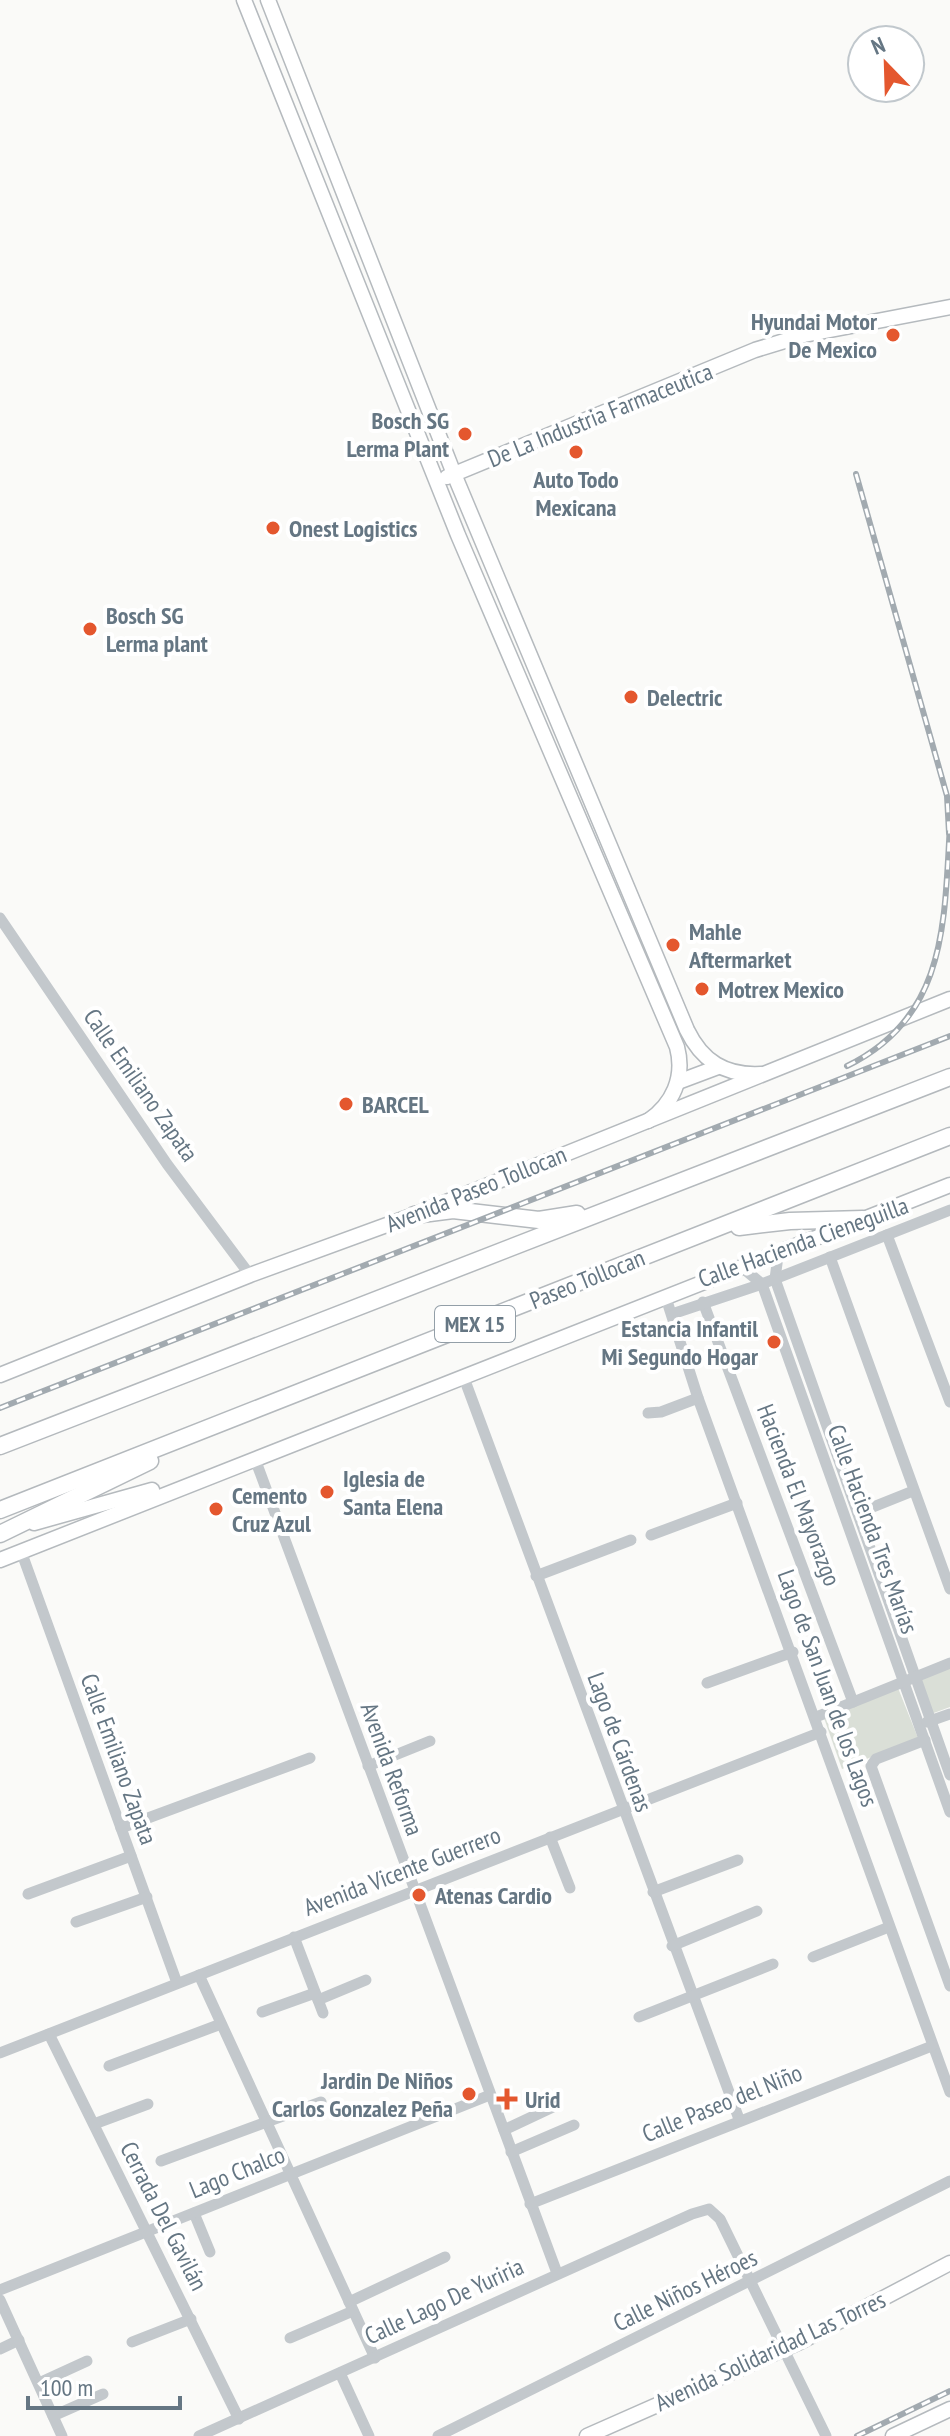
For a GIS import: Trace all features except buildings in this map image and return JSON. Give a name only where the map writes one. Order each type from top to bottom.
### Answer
[{"type":"highway","points":[[922,1088],[950,1067]]},
{"type":"highway","name":"MEX 15","points":[[0,1446],[950,1077]]},
{"type":"highway","name":"Paseo Tollocan","points":[[0,1510],[950,1136]]},
{"type":"highway","points":[[414,1215],[453,1210],[539,1220],[588,1211],[602,1213]]},
{"type":"highway","points":[[706,1232],[790,1221],[863,1219]]},
{"type":"highway","points":[[3,1533],[125,1475],[155,1457],[165,1446]]},
{"type":"main road","points":[[244,0],[436,481],[547,739],[618,888],[649,962],[677,1047],[680,1068],[678,1082],[668,1104],[648,1121]]},
{"type":"main road","points":[[268,0],[454,474],[564,734],[618,888]]},
{"type":"main road","name":"De La Industria Farmaceutica","points":[[436,481],[755,350],[804,335],[950,307]]},
{"type":"main road","points":[[649,962],[693,1043],[718,1067]]},
{"type":"main road","name":"Avenida Paseo Tollocan","points":[[0,1375],[250,1275],[414,1215],[950,999]]},
{"type":"main road","points":[[678,1082],[718,1067],[761,1074]]},
{"type":"main road","points":[[0,1560],[190,1483],[778,1256],[950,1185]]},
{"type":"main road","points":[[3,1533],[149,1491],[190,1483]]},
{"type":"main road","name":"Avenida Solidaridad Las Torres","points":[[587,2436],[782,2350],[950,2263]]},
{"type":"main road","points":[[893,2436],[950,2409]]},
{"type":"street","points":[[547,739],[564,734]]},
{"type":"street","name":"Calle Emiliano Zapata","points":[[0,918],[167,1164],[250,1275]]},
{"type":"street","name":"Calle Hacienda Cieneguilla","points":[[672,1314],[762,1284],[950,1210]]},
{"type":"street","points":[[887,1235],[950,1402]]},
{"type":"street","name":"Calle Hacienda Tres Marías","points":[[778,1256],[775,1279],[879,1574],[925,1723],[950,1775]]},
{"type":"street","points":[[830,1257],[950,1589]]},
{"type":"street","points":[[744,1269],[762,1284]]},
{"type":"street","name":"Calle Hacienda Tres Marías","points":[[762,1284],[867,1578],[910,1679]]},
{"type":"street","name":"Lago de San Juan de los Lagos","points":[[666,1298],[698,1398],[793,1652],[950,2092]]},
{"type":"street","name":"Hacienda El Mayorazgo","points":[[703,1302],[853,1702]]},
{"type":"street","name":"Lago de Cárdenas","points":[[464,1378],[672,1946],[739,2119]]},
{"type":"street","points":[[648,1413],[661,1412],[698,1398]]},
{"type":"street","points":[[814,1430],[827,1426]]},
{"type":"street","name":"Avenida Reforma","points":[[255,1459],[557,2273]]},
{"type":"street","points":[[858,1513],[913,1491]]},
{"type":"street","points":[[651,1535],[737,1503]]},
{"type":"street","points":[[536,1576],[631,1540]]},
{"type":"street","name":"Calle Emiliano Zapata","points":[[21,1551],[177,1983]]},
{"type":"street","points":[[867,1578],[879,1574]]},
{"type":"street","points":[[707,1683],[793,1652]]},
{"type":"street","points":[[816,1717],[950,1663]]},
{"type":"street","points":[[925,1723],[950,1714]]},
{"type":"street","name":"Calle Hacienda Tres Marías","points":[[925,1723],[925,1740],[950,1812]]},
{"type":"street","name":"Avenida Vicente Guerrero","points":[[0,2053],[821,1732]]},
{"type":"street","points":[[925,1740],[876,1759],[872,1769],[950,1986]]},
{"type":"street","points":[[368,1766],[430,1741]]},
{"type":"street","points":[[121,1828],[310,1758]]},
{"type":"street","points":[[550,1837],[570,1888]]},
{"type":"street","points":[[28,1894],[131,1856]]},
{"type":"street","points":[[653,1892],[738,1860]]},
{"type":"street","points":[[76,1922],[147,1897]]},
{"type":"street","points":[[672,1946],[757,1911]]},
{"type":"street","points":[[813,1957],[889,1927]]},
{"type":"street","points":[[294,1937],[323,2013]]},
{"type":"street","points":[[639,2017],[773,1964]]},
{"type":"street","points":[[199,1975],[375,2358]]},
{"type":"street","points":[[262,2012],[366,1980]]},
{"type":"street","points":[[109,2066],[221,2024]]},
{"type":"street","name":"Cerrada Del Gavilán","points":[[49,2034],[239,2419]]},
{"type":"street","name":"Calle Paseo del Niño","points":[[530,2204],[739,2119],[932,2046]]},
{"type":"street","name":"Lago Chalco","points":[[0,2290],[490,2095]]},
{"type":"street","points":[[161,2161],[321,2102]]},
{"type":"street","points":[[94,2124],[148,2104]]},
{"type":"street","points":[[504,2130],[555,2106]]},
{"type":"street","points":[[511,2152],[574,2125]]},
{"type":"street","name":"Calle Niños Héroes","points":[[438,2436],[950,2181]]},
{"type":"street","name":"Calle Lago De Yuriria","points":[[199,2436],[557,2273],[709,2209],[720,2219],[751,2282]]},
{"type":"street","points":[[194,2213],[210,2252]]},
{"type":"street","points":[[290,2338],[445,2257]]},
{"type":"street","points":[[751,2282],[826,2436]]},
{"type":"street","points":[[0,2300],[62,2436]]},
{"type":"street","points":[[132,2342],[191,2319]]},
{"type":"street","points":[[0,2349],[19,2340]]},
{"type":"street","points":[[39,2383],[87,2361]]},
{"type":"street","points":[[340,2373],[369,2436]]},
{"type":"street","points":[[53,2416],[103,2394]]},
{"type":"shaded area","points":[[950,1666],[950,1707],[931,1714],[918,1678]]},
{"type":"shaded area","points":[[898,1688],[918,1738],[842,1769],[824,1718]]},
{"type":"railway","points":[[856,474],[947,796],[949,833]]},
{"type":"railway","points":[[847,1066],[880,1046],[905,1021],[922,994],[934,963],[941,931],[950,825]]},
{"type":"railway","points":[[0,1408],[950,1036]]},
{"type":"railway","points":[[857,2436],[950,2391]]},
{"type":"place","name":"Hyundai Motor De Mexico","points":[[893,335]]},
{"type":"place","name":"Bosch SG Lerma Plant","points":[[465,434]]},
{"type":"place","name":"Auto Todo Mexicana","points":[[576,452]]},
{"type":"place","name":"Onest Logistics","points":[[273,528]]},
{"type":"place","name":"Bosch SG Lerma plant","points":[[90,629]]},
{"type":"place","name":"Delectric","points":[[631,697]]},
{"type":"place","name":"Mahle Aftermarket","points":[[673,945]]},
{"type":"place","name":"Motrex Mexico","points":[[702,989]]},
{"type":"place","name":"BARCEL","points":[[346,1104]]},
{"type":"place","name":"Estancia Infantil Mi Segundo Hogar","points":[[774,1342]]},
{"type":"place","name":"Iglesia de Santa Elena","points":[[327,1492]]},
{"type":"place","name":"Cemento Cruz Azul","points":[[216,1509]]},
{"type":"place","name":"Atenas Cardio","points":[[419,1895]]},
{"type":"place","name":"Jardin De Niños Carlos Gonzalez Peña","points":[[469,2094]]},
{"type":"place","name":"Urid","points":[[507,2099]]}]
